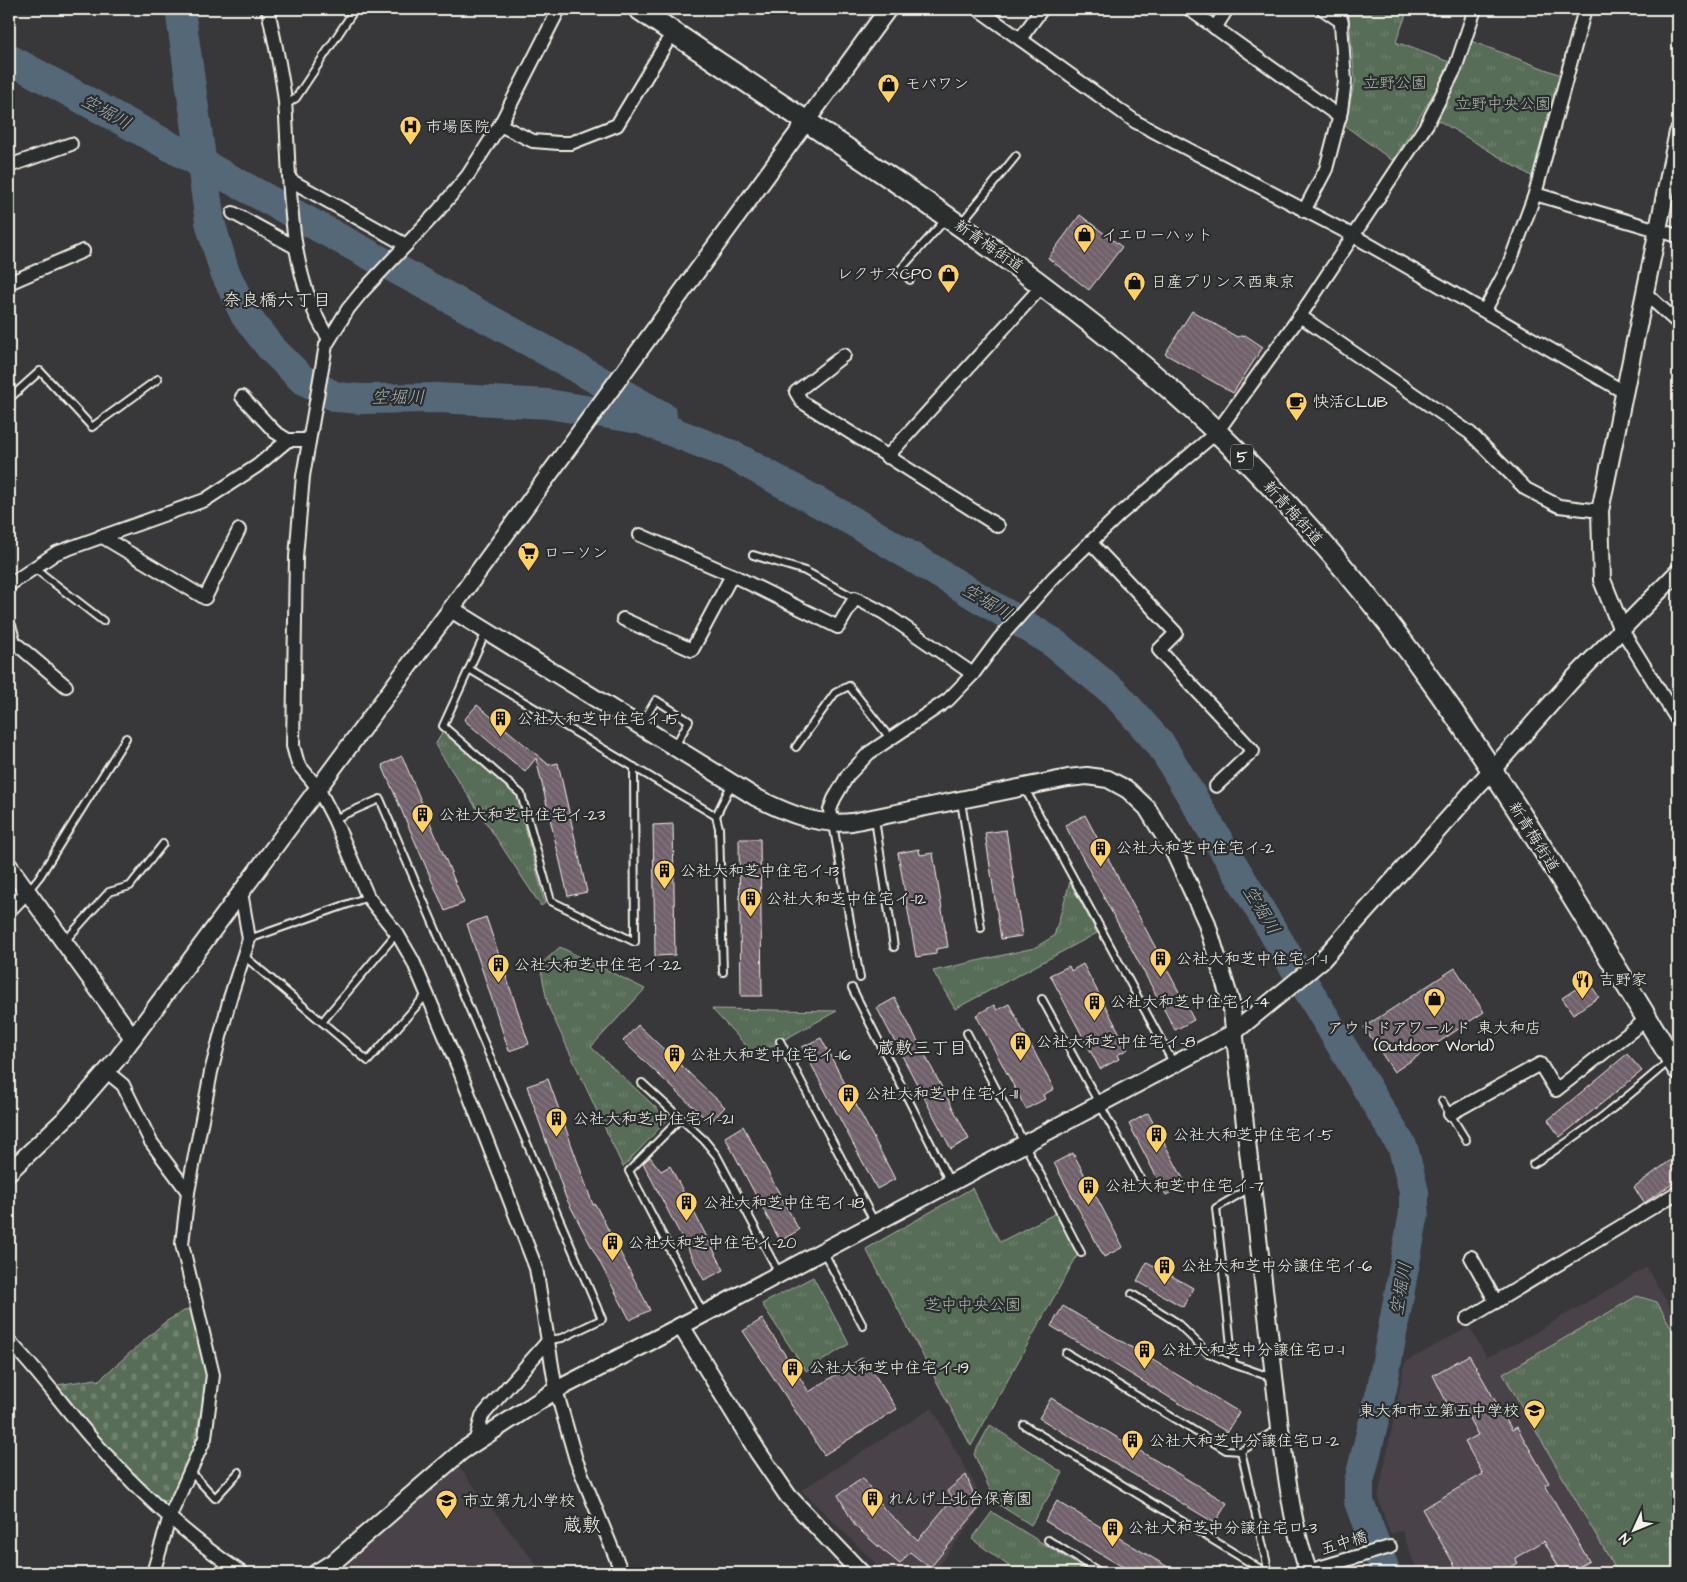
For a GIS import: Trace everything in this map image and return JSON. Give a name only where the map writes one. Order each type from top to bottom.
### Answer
[{"type":"main road","name":"新青梅街道","points":[[639,9],[1016,264],[1112,338],[1217,432],[1281,500],[1369,599],[1438,689],[1492,771],[1675,1064]]},
{"type":"street","points":[[268,9],[285,106],[294,242],[316,318],[329,339]]},
{"type":"street","points":[[559,9],[500,126],[468,175],[348,309],[329,339],[324,352],[303,476],[296,557],[293,746],[298,764],[318,788],[368,896],[396,934],[413,962],[459,1069],[536,1268],[556,1390],[576,1460],[622,1573]]},
{"type":"street","points":[[9,1172],[69,1115],[133,1038],[451,609],[805,120],[888,9]]},
{"type":"street","points":[[978,9],[1136,122],[1354,236],[1624,392]]},
{"type":"street","points":[[1020,39],[1042,9]]},
{"type":"street","points":[[1189,9],[1340,117]]},
{"type":"street","points":[[1214,28],[1227,9]]},
{"type":"street","points":[[1323,9],[1342,22]]},
{"type":"street","points":[[1304,210],[1326,169],[1340,117],[1346,81],[1340,9]]},
{"type":"street","points":[[833,824],[830,810],[848,776],[869,753],[889,737],[948,700],[974,674],[999,639],[1032,601],[1090,542],[1217,432],[1300,316],[1427,124],[1455,69],[1475,9]]},
{"type":"street","points":[[1484,310],[1508,267],[1535,194],[1585,9]]},
{"type":"street","points":[[500,126],[533,141],[553,143],[571,143],[616,126],[673,32]]},
{"type":"street","points":[[1678,132],[1600,511],[1602,580],[1622,630],[1678,722]]},
{"type":"street","points":[[9,166],[71,144]]},
{"type":"street","points":[[290,184],[406,246]]},
{"type":"street","points":[[1535,194],[1678,236]]},
{"type":"street","points":[[233,213],[294,242]]},
{"type":"street","points":[[9,283],[83,251]]},
{"type":"street","points":[[887,457],[1043,285]]},
{"type":"street","points":[[1645,294],[1678,323]]},
{"type":"street","points":[[1300,316],[1470,432],[1526,489],[1559,506],[1600,511]]},
{"type":"street","points":[[844,355],[796,392],[802,402],[998,526]]},
{"type":"street","points":[[242,397],[285,443]]},
{"type":"street","points":[[9,585],[56,553],[205,500],[256,466],[285,443],[309,440]]},
{"type":"street","points":[[101,536],[205,598],[239,530]]},
{"type":"street","points":[[640,535],[732,575],[838,627],[855,598],[884,612],[974,674]]},
{"type":"street","points":[[1090,542],[1176,633],[1159,650],[1253,751],[1216,786]]},
{"type":"street","points":[[316,1573],[335,1561],[462,1451],[556,1390],[876,1224],[1233,1033],[1322,960],[1573,679],[1678,572]]},
{"type":"street","points":[[623,618],[692,650],[732,575]]},
{"type":"street","points":[[451,609],[674,747],[788,814],[833,824],[874,818],[1078,777],[1108,779],[1128,790],[1147,808],[1174,852],[1206,921],[1231,1003],[1280,1428],[1289,1493],[1301,1550],[1308,1572]]},
{"type":"street","points":[[9,626],[14,642],[66,686]]},
{"type":"street","points":[[9,866],[133,1038]]},
{"type":"street","points":[[9,911],[27,892]]},
{"type":"street","points":[[154,1573],[170,1516],[205,1438],[213,1375],[182,1244],[188,1192],[211,1072],[230,998],[249,939],[241,892]]},
{"type":"street","points":[[1450,1114],[1540,1064],[1556,1090],[1647,1019]]},
{"type":"street","points":[[106,1072],[122,1085],[151,1142],[188,1192]]},
{"type":"street","points":[[1467,1319],[1678,1192]]},
{"type":"street","points":[[1471,1257],[1496,1302]]},
{"type":"street","points":[[681,1326],[758,1452],[788,1496],[861,1573]]},
{"type":"street","points":[[475,1443],[482,1416],[549,1340]]},
{"type":"street","points":[[9,1342],[33,1366],[120,1470],[170,1516],[242,1573]]},
{"type":"street","name":"五中橋","points":[[1308,1572],[1390,1547]]},
{"type":"lane","points":[[285,106],[296,98],[354,9]]},
{"type":"lane","points":[[910,280],[900,270],[954,221],[1016,156]]},
{"type":"lane","points":[[9,399],[40,371],[92,427],[158,379]]},
{"type":"lane","points":[[753,555],[806,571],[855,598]]},
{"type":"lane","points":[[33,567],[103,621]]},
{"type":"lane","points":[[486,632],[443,726],[521,794],[551,901],[635,942],[634,767]]},
{"type":"lane","points":[[469,669],[716,816]]},
{"type":"lane","points":[[796,747],[835,693],[849,686],[889,737]]},
{"type":"lane","points":[[640,726],[656,700],[689,721],[674,747]]},
{"type":"lane","points":[[27,892],[40,876],[126,738]]},
{"type":"lane","points":[[723,972],[719,828],[716,816],[732,782]]},
{"type":"lane","points":[[1024,787],[1175,1065]]},
{"type":"lane","points":[[334,820],[380,799],[602,1319],[562,1338],[549,1340]]},
{"type":"lane","points":[[961,800],[981,928]]},
{"type":"lane","points":[[874,818],[894,947]]},
{"type":"lane","points":[[833,824],[860,978]]},
{"type":"lane","points":[[64,942],[109,892],[130,886],[163,844]]},
{"type":"lane","points":[[249,939],[368,896]]},
{"type":"lane","points":[[322,1022],[396,934]]},
{"type":"lane","points":[[244,956],[368,1061],[427,994]]},
{"type":"lane","points":[[852,988],[951,1184]]},
{"type":"lane","points":[[1042,999],[1140,1178]]},
{"type":"lane","points":[[967,1033],[1081,1253]]},
{"type":"lane","points":[[780,1041],[876,1224]]},
{"type":"lane","points":[[1533,1164],[1572,1141],[1675,1064]]},
{"type":"lane","points":[[642,1083],[704,1140],[717,1156],[780,1274]]},
{"type":"lane","points":[[1442,1101],[1466,1140]]},
{"type":"lane","points":[[680,1118],[630,1171],[704,1314]]},
{"type":"lane","points":[[1233,1364],[1216,1208],[1251,1187]]},
{"type":"lane","points":[[823,1251],[863,1326]]},
{"type":"lane","points":[[1132,1294],[1176,1322],[1208,1353],[1255,1374],[1275,1379]]},
{"type":"lane","points":[[1066,1353],[1226,1450],[1241,1451],[1280,1428]]},
{"type":"lane","points":[[1024,1425],[1268,1573]]},
{"type":"lane","points":[[1241,1451],[1268,1573]]},
{"type":"lane","points":[[190,1470],[215,1498],[239,1472]]},
{"type":"lane","points":[[1048,1540],[1101,1573]]},
{"type":"shaded area","name":"東大和市立第五中学校","points":[[1647,1267],[1678,1321],[1678,1573],[1418,1573],[1402,1531],[1390,1534],[1378,1498],[1405,1362],[1469,1327],[1487,1357],[1517,1343]]},
{"type":"shaded area","points":[[932,1408],[985,1503],[934,1573],[885,1573],[801,1490]]},
{"type":"shaded area","name":"市立第九小学校","points":[[458,1466],[543,1573],[331,1573]]},
{"type":"green space","name":"立野公園","points":[[1348,9],[1408,9],[1396,42],[1452,63],[1393,161],[1344,125],[1355,81]]},
{"type":"green space","name":"立野中央公園","points":[[1471,41],[1561,75],[1533,177],[1436,119],[1463,65]]},
{"type":"green space","points":[[443,732],[517,796],[545,903],[541,906],[435,745]]},
{"type":"green space","points":[[1070,882],[1097,933],[955,1009],[933,971],[1034,948],[1054,936]]},
{"type":"green space","points":[[560,947],[645,989],[591,1047],[668,1119],[623,1167],[548,1006],[540,965]]},
{"type":"green space","points":[[712,1009],[837,1011],[759,1053],[752,1052]]},
{"type":"green space","name":"芝中中央公園","points":[[972,1188],[1000,1242],[1056,1213],[1078,1254],[971,1446],[866,1249]]},
{"type":"green space","points":[[813,1277],[849,1344],[806,1371],[762,1304]]},
{"type":"green space","points":[[1637,1296],[1657,1302],[1678,1340],[1678,1573],[1618,1573],[1503,1374]]},
{"type":"green space","points":[[191,1307],[202,1347],[207,1380],[194,1446],[173,1500],[160,1502],[123,1467],[57,1385],[96,1379],[98,1381],[165,1322]]},
{"type":"green space","points":[[990,1425],[1063,1473],[1031,1525],[996,1503],[974,1454]]},
{"type":"green space","points":[[992,1512],[1091,1573],[1018,1573],[972,1539]]},
{"type":"building","points":[[1080,215],[1122,247],[1089,290],[1048,258]]},
{"type":"building","points":[[1192,311],[1237,337],[1245,335],[1263,347],[1233,393],[1165,354]]},
{"type":"building","points":[[477,705],[549,765],[558,763],[587,892],[568,896],[536,758],[525,772],[464,720]]},
{"type":"building","name":"公社大和芝中住宅イ-23","points":[[402,756],[464,903],[445,911],[382,765]]},
{"type":"building","points":[[1085,815],[1194,1020],[1175,1030],[1065,825]]},
{"type":"building","name":"公社大和芝中住宅イ-13","points":[[673,824],[675,955],[655,956],[653,825]]},
{"type":"building","points":[[1006,830],[1022,936],[1001,939],[985,833]]},
{"type":"building","name":"公社大和芝中住宅イ-12","points":[[739,839],[760,839],[762,996],[741,996]]},
{"type":"building","points":[[919,849],[920,855],[933,853],[948,947],[936,949],[936,954],[916,957],[898,853]]},
{"type":"building","name":"公社大和芝中住宅イ-22","points":[[486,917],[529,1044],[509,1051],[467,924]]},
{"type":"building","name":"公社大和芝中住宅イ-4","points":[[1083,964],[1128,1049],[1117,1055],[1119,1059],[1100,1069],[1050,975],[1069,966],[1071,971]]},
{"type":"building","points":[[1455,968],[1484,1012],[1394,1072],[1364,1027]]},
{"type":"building","points":[[1588,981],[1599,997],[1573,1014],[1562,998]]},
{"type":"building","points":[[895,998],[969,1139],[951,1149],[877,1008]]},
{"type":"building","name":"公社大和芝中住宅イ-8","points":[[1009,1004],[1054,1089],[1043,1095],[1045,1099],[1026,1109],[976,1015],[994,1005],[997,1010]]},
{"type":"building","name":"公社大和芝中住宅イ-16","points":[[638,1025],[725,1107],[710,1123],[623,1041]]},
{"type":"building","name":"公社大和芝中住宅イ-11","points":[[821,1038],[895,1179],[877,1189],[802,1047]]},
{"type":"building","points":[[1627,1054],[1642,1071],[1560,1137],[1548,1120]]},
{"type":"building","points":[[548,1079],[593,1205],[595,1204],[650,1310],[630,1320],[566,1198],[527,1086]]},
{"type":"building","name":"公社大和芝中住宅イ-5","points":[[1148,1113],[1186,1184],[1166,1195],[1129,1124]]},
{"type":"building","name":"公社大和芝中住宅イ-18","points":[[743,1126],[799,1230],[780,1241],[725,1137]]},
{"type":"building","name":"公社大和芝中住宅イ-7","points":[[1073,1153],[1123,1247],[1104,1257],[1054,1163]]},
{"type":"building","name":"公社大和芝中住宅イ-18","points":[[650,1157],[661,1171],[670,1166],[724,1270],[704,1280],[643,1163]]},
{"type":"building","points":[[1671,1160],[1678,1171],[1678,1180],[1644,1203],[1634,1187]]},
{"type":"building","name":"公社大和芝中分譲住宅イ-6","points":[[1147,1262],[1193,1288],[1183,1307],[1137,1281]]},
{"type":"building","name":"公社大和芝中分譲住宅ロ-1","points":[[1063,1306],[1239,1412],[1227,1432],[1051,1326]]},
{"type":"building","points":[[762,1319],[809,1392],[863,1357],[897,1409],[824,1455],[743,1331]]},
{"type":"building","points":[[1469,1355],[1512,1430],[1517,1427],[1549,1483],[1545,1485],[1589,1561],[1568,1573],[1562,1573],[1544,1541],[1515,1558],[1518,1563],[1500,1573],[1459,1573],[1422,1509],[1483,1474],[1465,1442],[1478,1435],[1463,1407],[1452,1413],[1433,1375]]},
{"type":"building","name":"公社大和芝中分譲住宅ロ-2","points":[[1051,1398],[1227,1503],[1215,1523],[1039,1418]]},
{"type":"building","name":"れんげ上北台保育園","points":[[966,1475],[979,1508],[930,1568],[910,1552],[900,1564],[855,1526],[838,1495],[863,1478],[884,1509],[918,1540],[953,1498],[947,1491]]},
{"type":"building","name":"公社大和芝中分譲住宅ロ-3","points":[[1057,1501],[1178,1573],[1133,1573],[1045,1521]]},
{"type":"waterway","name":"空堀川","points":[[180,9],[210,222],[224,270],[245,315],[271,348],[302,379],[336,397],[361,399],[438,398],[548,404],[640,419],[732,455],[854,522],[1051,641],[1115,693],[1161,745],[1403,1148],[1414,1192],[1414,1213],[1382,1388],[1359,1482],[1359,1502],[1386,1573]]},
{"type":"waterway","name":"空堀川","points":[[9,59],[536,345],[662,416]]},
{"type":"place","name":"モバワン","points":[[889,103]]},
{"type":"place","name":"市場医院","points":[[410,146]]},
{"type":"place","name":"イエローハット","points":[[1085,254]]},
{"type":"place","name":"レクサスCPO","points":[[948,293]]},
{"type":"place","name":"日産プリンス西東京","points":[[1135,301]]},
{"type":"place","name":"快活CLUB","points":[[1297,421]]},
{"type":"place","name":"ローソン","points":[[528,572]]},
{"type":"place","name":"公社大和芝中住宅イ-15","points":[[501,738]]},
{"type":"place","name":"公社大和芝中住宅イ-23","points":[[423,834]]},
{"type":"place","name":"公社大和芝中住宅イ-2","points":[[1100,867]]},
{"type":"place","name":"公社大和芝中住宅イ-13","points":[[664,890]]},
{"type":"place","name":"公社大和芝中住宅イ-12","points":[[750,918]]},
{"type":"place","name":"公社大和芝中住宅イ-1","points":[[1160,978]]},
{"type":"place","name":"公社大和芝中住宅イ-22","points":[[498,984]]},
{"type":"place","name":"吉野家","points":[[1583,999]]},
{"type":"place","name":"アウトドアワールド 東大和店 (Outdoor World)","points":[[1434,1018]]},
{"type":"place","name":"公社大和芝中住宅イ-4","points":[[1094,1021]]},
{"type":"place","name":"公社大和芝中住宅イ-8","points":[[1020,1061]]},
{"type":"place","name":"公社大和芝中住宅イ-16","points":[[674,1074]]},
{"type":"place","name":"公社大和芝中住宅イ-11","points":[[849,1113]]},
{"type":"place","name":"公社大和芝中住宅イ-21","points":[[557,1138]]},
{"type":"place","name":"公社大和芝中住宅イ-5","points":[[1157,1154]]},
{"type":"place","name":"公社大和芝中住宅イ-7","points":[[1089,1205]]},
{"type":"place","name":"公社大和芝中住宅イ-18","points":[[687,1222]]},
{"type":"place","name":"公社大和芝中住宅イ-20","points":[[612,1262]]},
{"type":"place","name":"公社大和芝中分譲住宅イ-6","points":[[1165,1285]]},
{"type":"place","name":"公社大和芝中分譲住宅ロ-1","points":[[1145,1369]]},
{"type":"place","name":"公社大和芝中住宅イ-19","points":[[793,1387]]},
{"type":"place","name":"東大和市立第五中学校","points":[[1535,1430]]},
{"type":"place","name":"公社大和芝中分譲住宅ロ-2","points":[[1133,1460]]},
{"type":"place","name":"れんげ上北台保育園","points":[[872,1518]]},
{"type":"place","name":"市立第九小学校","points":[[447,1520]]},
{"type":"place","name":"公社大和芝中分譲住宅ロ-3","points":[[1112,1547]]},
{"type":"district","name":"奈良橋六丁目","points":[[277,300]]},
{"type":"district","name":"蔵敷三丁目","points":[[922,1048]]},
{"type":"district","name":"蔵敷","points":[[582,1525]]}]
